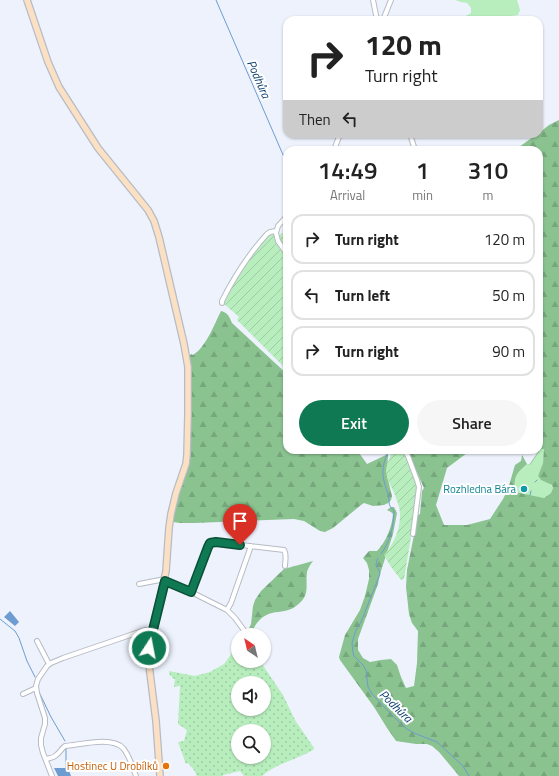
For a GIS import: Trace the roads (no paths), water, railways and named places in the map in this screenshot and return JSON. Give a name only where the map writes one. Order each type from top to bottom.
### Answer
[{"type":"main road","points":[[27,0],[48,62],[59,87],[98,148],[148,210],[154,221],[184,344],[188,373],[187,455],[186,464],[176,493],[171,514],[165,580],[152,630],[149,659],[160,776]]},
{"type":"street","points":[[373,0],[376,16]]},
{"type":"street","points":[[385,16],[391,0]]},
{"type":"street","points":[[283,220],[276,231],[277,238],[283,248]]},
{"type":"street","points":[[222,303],[228,289],[250,256],[267,234],[276,231]]},
{"type":"street","points":[[407,454],[419,487],[413,534]]},
{"type":"street","points":[[191,592],[210,543],[216,542],[284,550],[286,553],[284,566]]},
{"type":"street","points":[[227,610],[252,546]]},
{"type":"street","points":[[139,584],[165,580],[227,610],[242,628]]},
{"type":"street","points":[[52,776],[42,749],[41,742],[45,724],[45,715],[36,693],[37,681],[49,664],[145,630],[152,630]]},
{"type":"street","points":[[37,641],[49,664]]},
{"type":"street","points":[[23,694],[36,688]]},
{"type":"street","points":[[46,759],[57,755],[65,746],[100,742],[113,743],[120,746],[125,751],[136,776]]},
{"type":"water","points":[[10,611],[19,622],[15,626],[4,617]]},
{"type":"water","points":[[54,768],[68,768],[71,776],[58,776]]},
{"type":"waterway","name":"Podhůra","points":[[216,0],[283,155]]},
{"type":"waterway","name":"Podhůra","points":[[381,554],[389,539],[394,517],[394,511],[389,504],[389,497],[383,477],[384,462],[387,454]]},
{"type":"waterway","points":[[530,495],[531,491]]},
{"type":"waterway","name":"Podhůra","points":[[378,558],[376,566],[380,574],[361,622],[356,630],[352,643],[354,656],[366,670],[368,687],[372,694],[394,717],[407,729],[437,742],[463,766],[469,776]]},
{"type":"waterway","points":[[0,619],[15,631],[35,677]]},
{"type":"waterway","points":[[39,692],[65,741]]},
{"type":"waterway","points":[[66,749],[66,769]]},
{"type":"place","name":"Rozhledna Bára","points":[[524,489]]},
{"type":"place","name":"Hostinec U Drobílků","points":[[166,766]]}]
